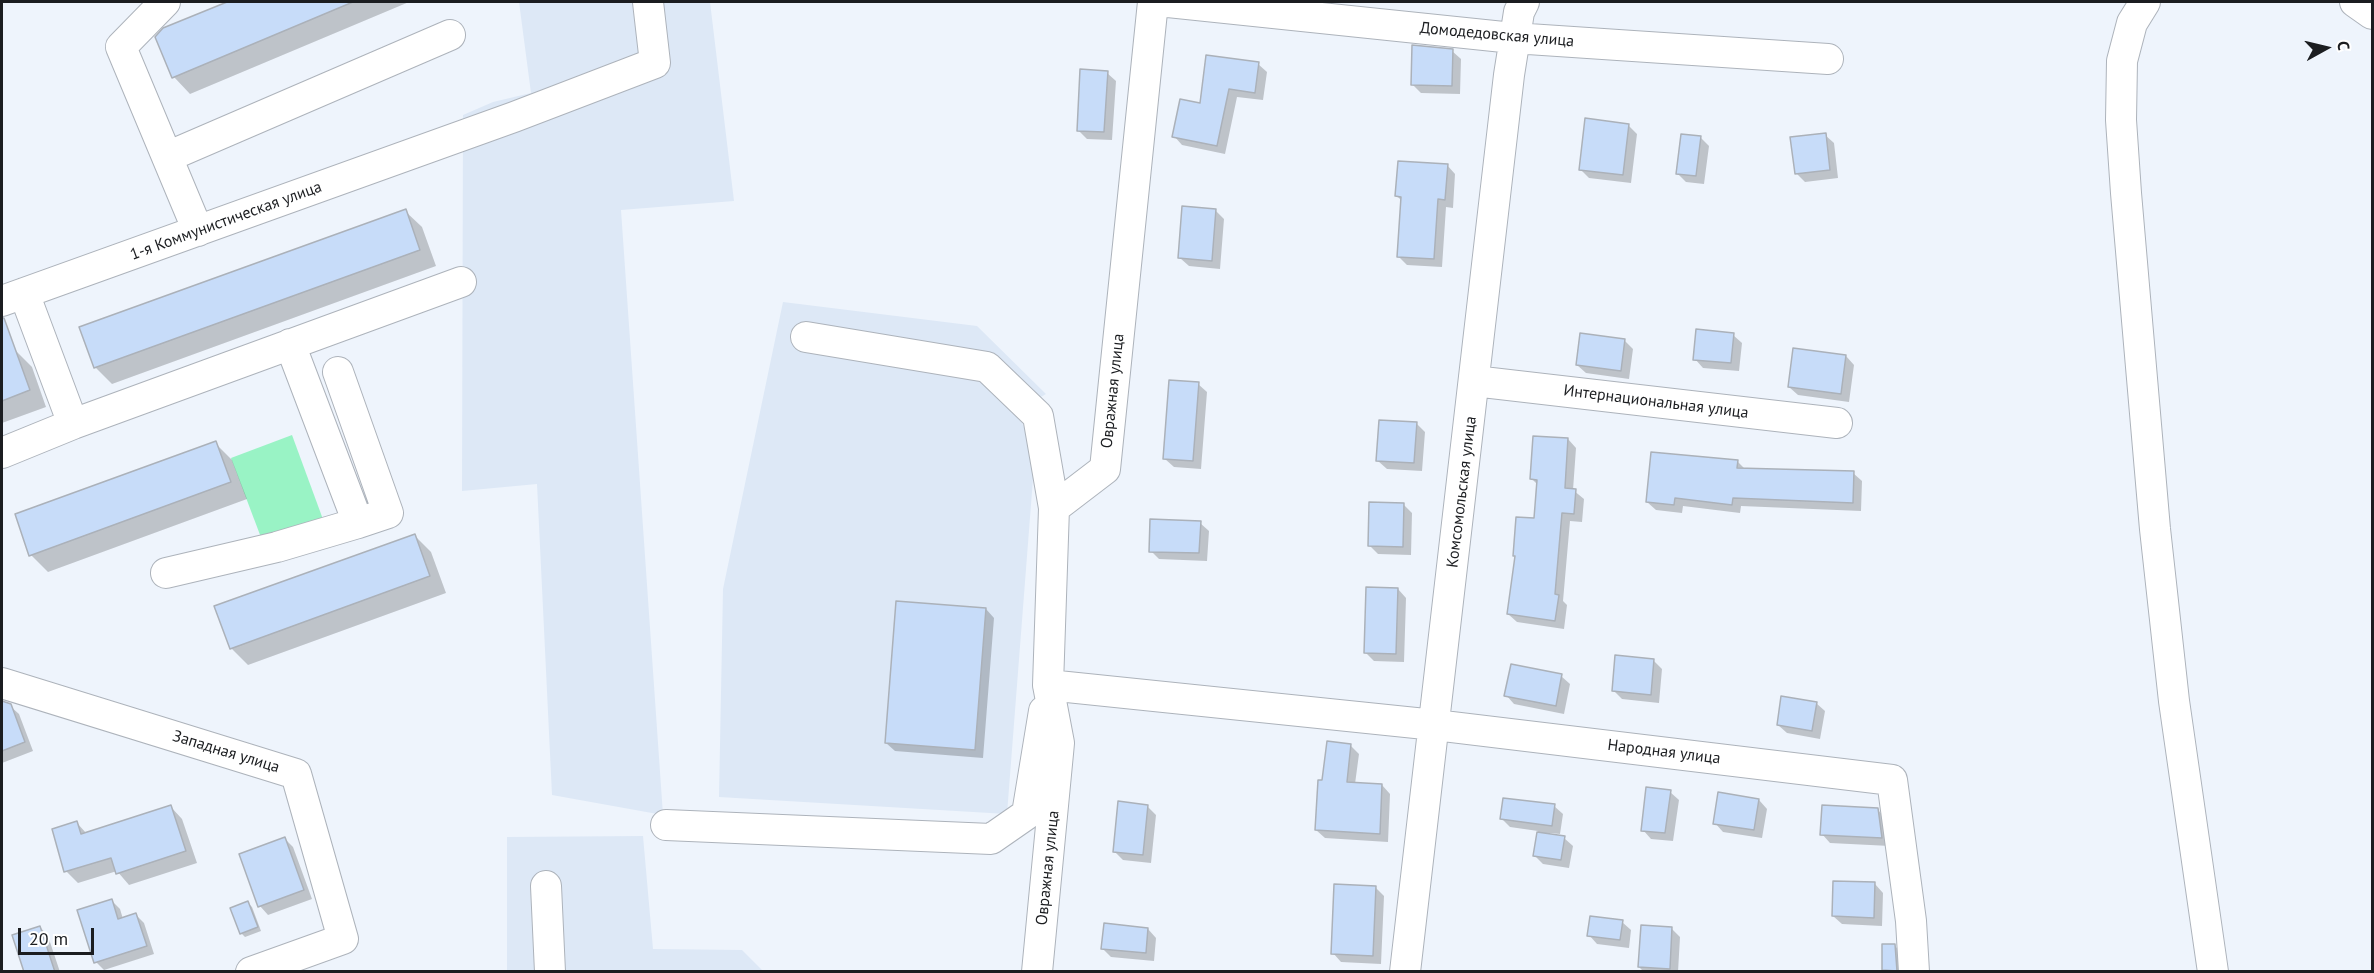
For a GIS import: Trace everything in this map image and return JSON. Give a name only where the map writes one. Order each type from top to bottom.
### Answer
[{"type":"street","points":[[165,2],[121,47],[198,231]]},
{"type":"street","name":"1-я Коммунистическая улица","points":[[13,297],[450,140],[655,63],[648,2]]},
{"type":"street","name":"Овражная улица","points":[[1037,972],[1059,743],[1048,685],[1054,508],[1105,469],[1153,2]]},
{"type":"street","name":"Домодедовская улица","points":[[1168,2],[1519,17],[1828,59]]},
{"type":"street","points":[[2145,2],[2132,23],[2122,61],[2121,120],[2125,183],[2155,529],[2174,701],[2213,972]]},
{"type":"street","points":[[2355,2],[2373,14]]},
{"type":"street","name":"Комсомольская улица","points":[[1405,972],[1519,17]]},
{"type":"street","points":[[167,157],[450,34]]},
{"type":"street","points":[[2,453],[73,424],[461,282]]},
{"type":"street","points":[[13,297],[73,424]]},
{"type":"street","points":[[807,337],[987,367],[1038,416],[1054,508]]},
{"type":"street","points":[[290,344],[358,523]]},
{"type":"street","points":[[166,573],[277,547],[387,513],[338,372]]},
{"type":"street","name":"Интернациональная улица","points":[[1474,381],[1837,423]]},
{"type":"street","name":"Западная улица","points":[[2,683],[296,774],[343,939],[251,972]]},
{"type":"street","points":[[666,825],[991,839],[1027,814],[1048,685]]},
{"type":"street","name":"Народная улица","points":[[1048,685],[1435,724],[1892,780],[1911,921],[1914,972]]},
{"type":"street","points":[[546,886],[550,972]]},
{"type":"shaded area","points":[[519,2],[710,2],[734,201],[621,210],[663,815],[552,795],[537,484],[462,491],[463,115],[493,102],[531,93]]},
{"type":"shaded area","points":[[783,302],[977,326],[1046,394],[1017,411],[1035,453],[1007,814],[719,797],[723,589]]},
{"type":"shaded area","points":[[643,836],[653,949],[742,950],[763,971],[507,972],[507,837]]},
{"type":"green space","points":[[292,435],[328,533],[268,556],[231,458]]},
{"type":"building","points":[[227,2],[353,2],[172,78],[155,37],[163,28]]},
{"type":"building","points":[[1412,45],[1453,49],[1452,86],[1411,85]]},
{"type":"building","points":[[1206,55],[1259,62],[1255,93],[1229,89],[1217,146],[1172,137],[1180,99],[1200,103]]},
{"type":"building","points":[[1080,69],[1108,71],[1104,132],[1077,131]]},
{"type":"building","points":[[1585,118],[1629,124],[1623,175],[1579,170]]},
{"type":"building","points":[[1826,133],[1830,170],[1795,174],[1790,137]]},
{"type":"building","points":[[1681,134],[1701,136],[1696,176],[1676,174]]},
{"type":"building","points":[[1398,161],[1448,164],[1445,200],[1438,199],[1434,259],[1397,257],[1401,197],[1395,196]]},
{"type":"building","points":[[1182,206],[1216,209],[1212,261],[1178,258]]},
{"type":"building","points":[[406,209],[420,250],[94,368],[79,327]]},
{"type":"building","points":[[2,318],[4,318],[30,390],[2,401]]},
{"type":"building","points":[[1696,329],[1734,333],[1731,363],[1693,360]]},
{"type":"building","points":[[1580,333],[1625,339],[1621,371],[1576,365]]},
{"type":"building","points":[[1793,348],[1846,355],[1841,394],[1788,387]]},
{"type":"building","points":[[1169,380],[1199,382],[1193,461],[1163,459]]},
{"type":"building","points":[[1379,420],[1417,422],[1414,463],[1376,461]]},
{"type":"building","points":[[1533,436],[1568,438],[1565,488],[1576,489],[1574,514],[1562,513],[1555,594],[1559,595],[1555,621],[1507,614],[1515,556],[1513,556],[1516,517],[1534,518],[1537,480],[1530,479]]},
{"type":"building","points":[[216,441],[231,482],[29,556],[15,514]]},
{"type":"building","points":[[1651,452],[1738,460],[1737,468],[1854,471],[1853,503],[1733,498],[1732,505],[1675,498],[1674,505],[1646,502]]},
{"type":"building","points":[[1369,502],[1404,503],[1403,547],[1368,546]]},
{"type":"building","points":[[1150,519],[1201,521],[1199,553],[1149,552]]},
{"type":"building","points":[[415,534],[430,576],[230,649],[214,606]]},
{"type":"building","points":[[1366,587],[1398,588],[1396,654],[1364,653]]},
{"type":"building","points":[[896,601],[986,608],[975,750],[885,743]]},
{"type":"building","points":[[1615,655],[1654,659],[1651,695],[1612,691]]},
{"type":"building","points":[[1511,664],[1562,674],[1556,706],[1504,696]]},
{"type":"building","points":[[1781,696],[1817,702],[1812,731],[1777,725]]},
{"type":"building","points":[[2,701],[11,704],[25,742],[2,751]]},
{"type":"building","points":[[1327,741],[1351,744],[1347,782],[1382,784],[1380,834],[1315,830],[1318,780],[1322,780]]},
{"type":"building","points":[[1646,787],[1671,790],[1665,833],[1641,831]]},
{"type":"building","points":[[1718,792],[1759,799],[1754,830],[1713,824]]},
{"type":"building","points":[[1503,798],[1555,804],[1552,826],[1500,819]]},
{"type":"building","points":[[1118,801],[1148,805],[1143,855],[1113,852]]},
{"type":"building","points":[[171,805],[186,851],[116,874],[111,858],[64,872],[52,829],[77,821],[81,834]]},
{"type":"building","points":[[1822,805],[1878,808],[1882,838],[1820,835]]},
{"type":"building","points":[[1537,832],[1565,836],[1561,860],[1533,856]]},
{"type":"building","points":[[285,837],[304,890],[258,907],[239,854]]},
{"type":"building","points":[[1833,881],[1875,882],[1874,918],[1832,916]]},
{"type":"building","points":[[1334,884],[1376,886],[1373,956],[1331,954]]},
{"type":"building","points":[[112,899],[118,919],[136,913],[147,946],[94,963],[77,910]]},
{"type":"building","points":[[248,901],[258,927],[240,934],[230,908]]},
{"type":"building","points":[[1590,916],[1623,920],[1620,940],[1587,936]]},
{"type":"building","points":[[1104,923],[1148,928],[1146,953],[1101,949]]},
{"type":"building","points":[[1641,925],[1672,927],[1670,969],[1638,967]]},
{"type":"building","points":[[40,926],[55,972],[24,972],[12,935]]},
{"type":"building","points":[[1882,944],[1895,944],[1897,971],[1882,970]]}]
